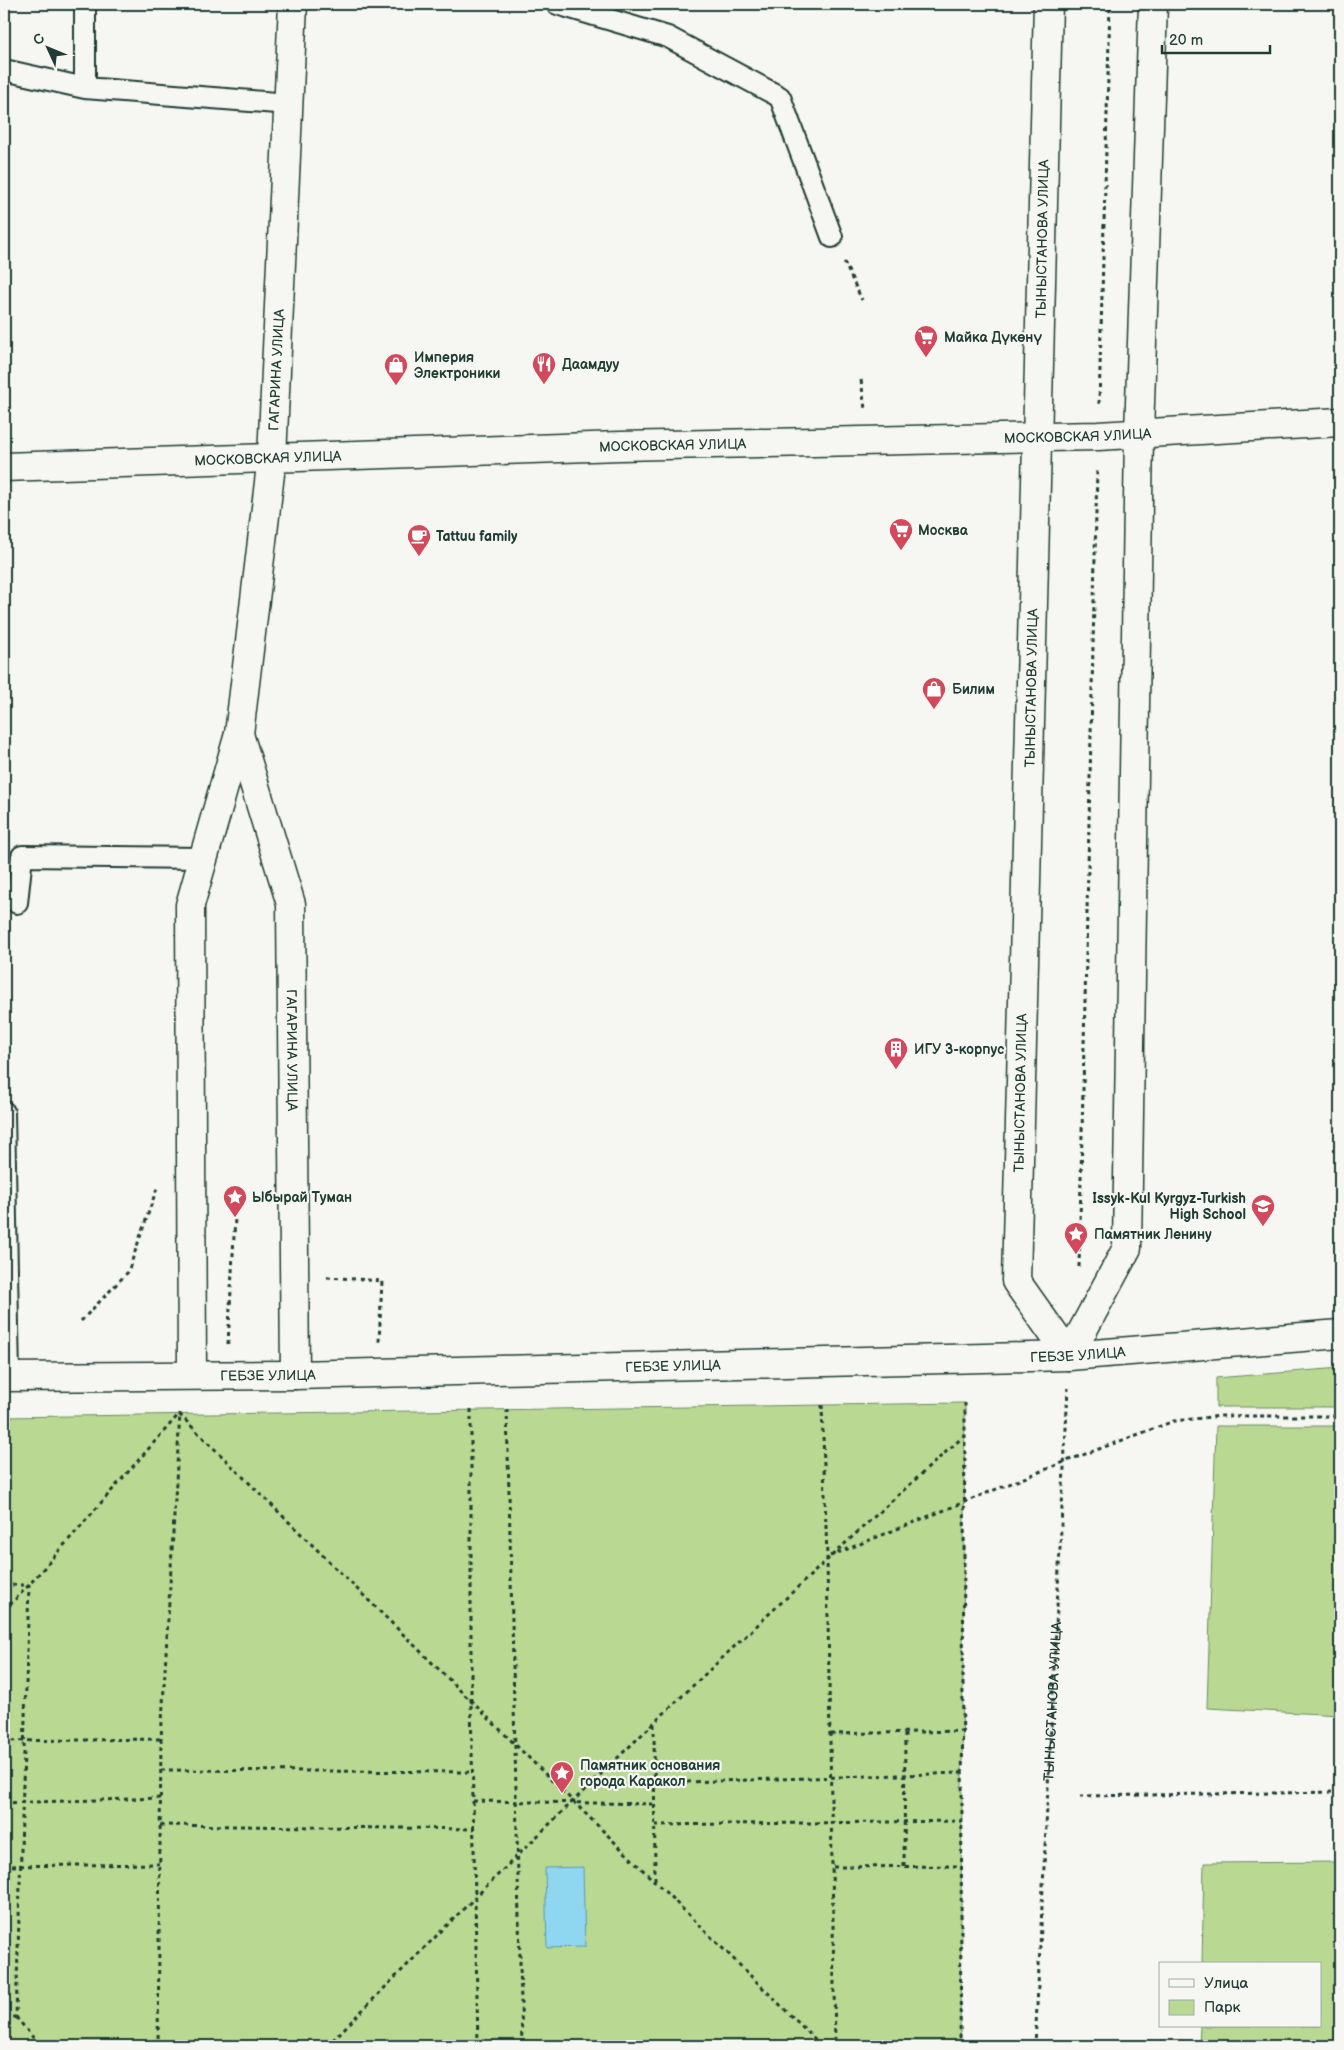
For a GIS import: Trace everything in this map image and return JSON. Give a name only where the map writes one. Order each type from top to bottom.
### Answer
[{"type":"street","name":"ГАГАРИНА УЛИЦА","points":[[192,1374],[190,905],[239,734],[272,457],[293,4]]},
{"type":"street","name":"ТЫНЫСТАНОВА УЛИЦА","points":[[1048,4],[1016,1281],[1069,1356]]},
{"type":"street","points":[[1069,1356],[1127,1248],[1139,434],[1153,4]]},
{"type":"street","name":"МОСКОВСКАЯ УЛИЦА","points":[[4,467],[630,446],[1098,436],[1340,422]]},
{"type":"street","name":"ГАГАРИНА УЛИЦА","points":[[239,734],[291,904],[295,1374]]},
{"type":"street","name":"ГЕБЗЕ УЛИЦА","points":[[7,1377],[295,1374],[1069,1356],[1340,1334]]},
{"type":"lane","points":[[84,4],[85,88]]},
{"type":"lane","points":[[557,4],[668,37],[780,97],[832,236]]},
{"type":"lane","points":[[4,70],[85,88],[288,104]]},
{"type":"lane","points":[[17,903],[22,856],[204,858]]},
{"type":"lane","points":[[4,1112],[7,1377]]},
{"type":"path","points":[[1078,1275],[1110,4]]},
{"type":"path","points":[[832,236],[862,300]]},
{"type":"path","points":[[81,1321],[128,1272],[160,1180]]},
{"type":"path","points":[[226,1375],[234,1218]]},
{"type":"path","points":[[294,1274],[382,1281],[377,1372]]},
{"type":"path","name":"ТЫНЫСТАНОВА УЛИЦА","points":[[1035,2046],[1069,1356]]},
{"type":"path","points":[[960,2046],[965,1402]]},
{"type":"path","points":[[822,1405],[831,1734],[835,2046]]},
{"type":"path","points":[[507,1409],[522,2046]]},
{"type":"path","points":[[471,1410],[471,1702],[478,2046]]},
{"type":"path","points":[[180,1414],[572,1802],[822,2046]]},
{"type":"path","points":[[4,1610],[29,1586],[180,1414]]},
{"type":"path","points":[[158,2046],[161,1739],[180,1414]]},
{"type":"path","points":[[827,1558],[1064,1462],[1174,1421],[1221,1416],[1340,1416]]},
{"type":"path","points":[[327,2046],[475,1895],[654,1723],[827,1558],[965,1435]]},
{"type":"path","points":[[4,1586],[29,1586]]},
{"type":"path","points":[[29,1586],[16,2017],[40,2046]]},
{"type":"path","points":[[654,1723],[655,1883]]},
{"type":"path","points":[[831,1734],[962,1731]]},
{"type":"path","points":[[904,1866],[905,1733]]},
{"type":"path","points":[[4,1741],[161,1739]]},
{"type":"path","points":[[161,1770],[473,1772]]},
{"type":"path","points":[[655,1783],[831,1779],[962,1773]]},
{"type":"path","points":[[1080,1796],[1340,1792]]},
{"type":"path","points":[[4,1803],[160,1798]]},
{"type":"path","points":[[474,1801],[655,1804]]},
{"type":"path","points":[[655,1825],[962,1821]]},
{"type":"path","points":[[160,1825],[474,1829]]},
{"type":"path","points":[[4,1866],[159,1864]]},
{"type":"path","points":[[833,1867],[962,1866]]},
{"type":"path","points":[[4,2017],[16,2017]]},
{"type":"green space","points":[[1340,1368],[1340,1407],[1216,1407],[1216,1378]]},
{"type":"green space","points":[[965,1403],[960,2046],[4,2046],[4,1417]]},
{"type":"green space","points":[[1216,1426],[1340,1426],[1340,1715],[1207,1708]]},
{"type":"green space","points":[[1340,1862],[1340,2046],[1199,2046],[1200,2028],[1322,2028],[1322,1962],[1202,1962],[1204,1863]]},
{"type":"water","points":[[583,1867],[585,1947],[547,1948],[545,1868]]},
{"type":"place","name":"Майка Дүкөнү","points":[[926,358]]},
{"type":"place","name":"Даамдуу","points":[[544,385]]},
{"type":"place","name":"Империя Электроники","points":[[396,386]]},
{"type":"place","name":"Москва","points":[[901,551]]},
{"type":"place","name":"Tattuu family","points":[[419,557]]},
{"type":"place","name":"Билим","points":[[934,710]]},
{"type":"place","name":"ИГУ 3-корпус","points":[[896,1070]]},
{"type":"place","name":"Ыбырай Туман","points":[[235,1218]]},
{"type":"place","name":"Issyk-Kul Kyrgyz-Turkish High School","points":[[1263,1227]]},
{"type":"place","name":"Памятник Ленину","points":[[1076,1255]]},
{"type":"place","name":"Памятник основания города Каракол","points":[[562,1794]]}]
